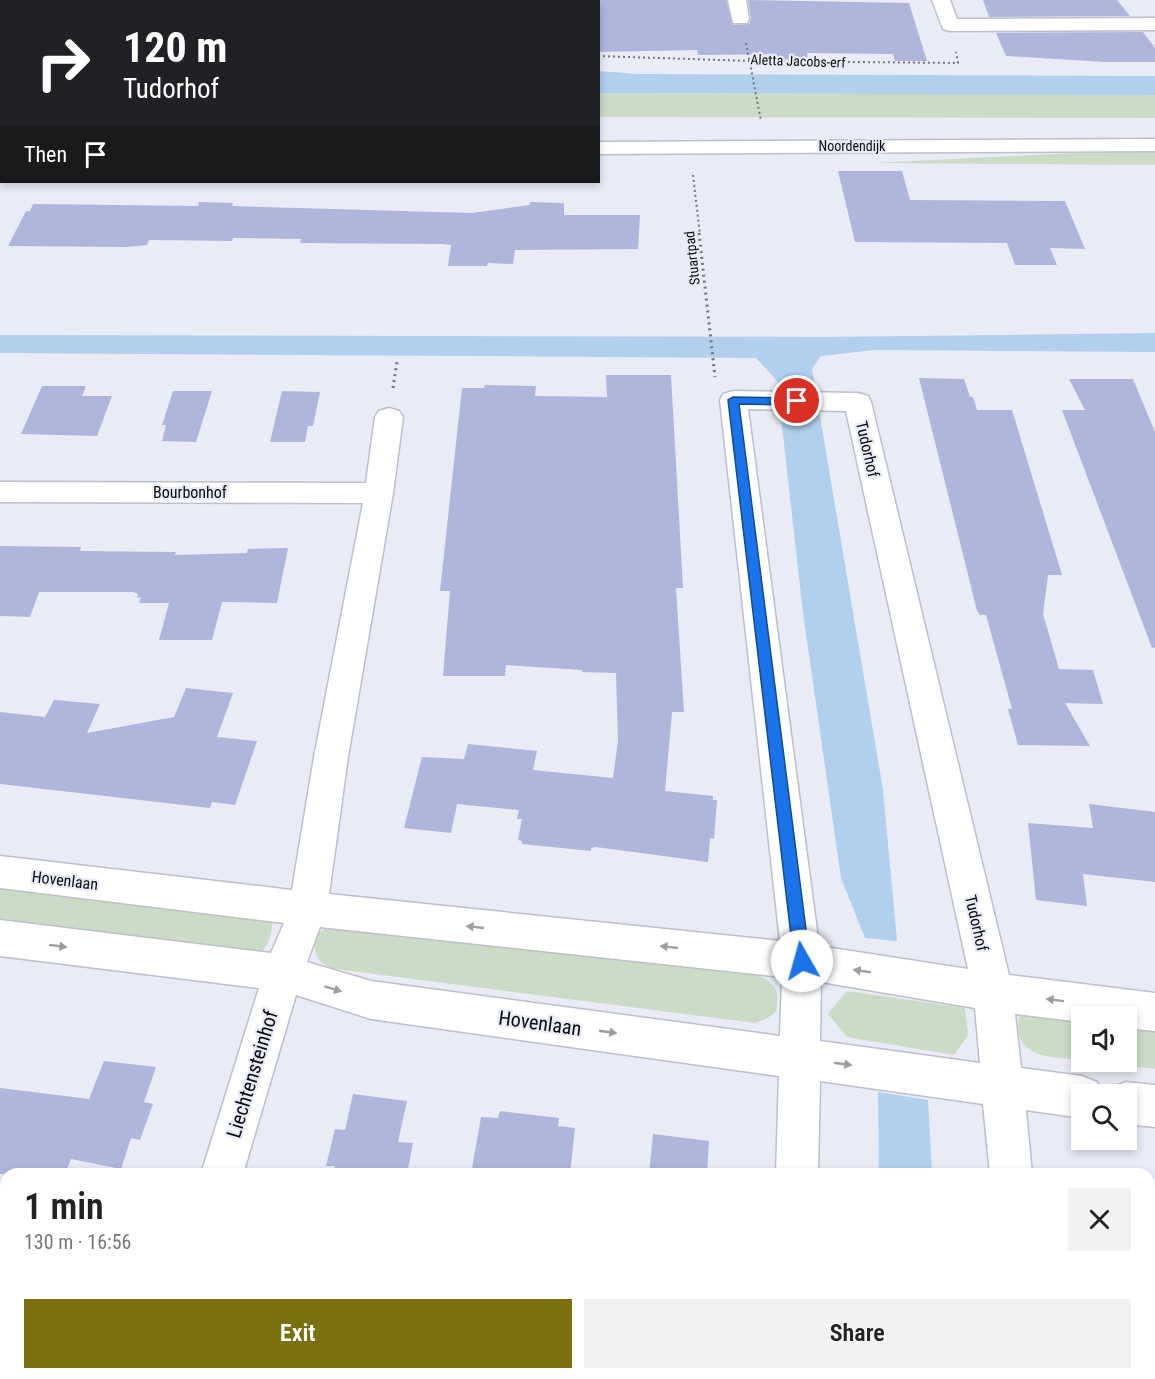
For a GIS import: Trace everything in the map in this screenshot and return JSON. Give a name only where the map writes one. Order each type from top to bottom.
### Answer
[{"type":"street","points":[[941,0],[950,25],[1155,24]]},
{"type":"street","name":"Noordendijk","points":[[600,148],[1155,146]]},
{"type":"street","name":"Tudorhof","points":[[802,961],[733,400],[858,402],[993,992]]},
{"type":"street","points":[[283,973],[308,909],[331,757],[379,493],[389,417]]},
{"type":"street","name":"Bourbonhof","points":[[0,492],[379,493]]},
{"type":"street","name":"Hovenlaan","points":[[0,872],[308,909],[802,961],[993,992],[1155,1012]]},
{"type":"street","name":"Hovenlaan","points":[[0,938],[283,973],[371,1000],[1071,1096]]},
{"type":"street","points":[[797,1168],[802,961]]},
{"type":"street","name":"Liechtensteinhof","points":[[224,1168],[283,973]]},
{"type":"street","points":[[993,992],[1011,1168]]},
{"type":"street","points":[[1137,1104],[1155,1106]]},
{"type":"path","name":"Aletta Jacobs-erf","points":[[600,57],[958,63],[950,25]]},
{"type":"path","points":[[751,66],[761,121]]},
{"type":"path","name":"Stuartpad","points":[[690,148],[713,366]]},
{"type":"green space","points":[[600,93],[1155,95],[1155,118],[600,117]]},
{"type":"green space","points":[[1155,149],[1155,165],[873,163]]},
{"type":"green space","points":[[0,882],[272,921],[271,931],[268,943],[259,955],[0,927]]},
{"type":"green space","points":[[333,924],[360,925],[756,974],[768,981],[775,989],[777,993],[776,1012],[755,1023],[336,969],[324,964],[315,951],[318,933]]},
{"type":"green space","points":[[847,991],[965,1008],[968,1035],[954,1055],[847,1037],[828,1014]]},
{"type":"green space","points":[[1022,1011],[1071,1016],[1071,1059],[1044,1056],[1028,1049],[1022,1042],[1018,1031]]},
{"type":"green space","points":[[1137,1020],[1155,1022],[1155,1069],[1137,1067]]},
{"type":"water","points":[[600,71],[638,74],[1155,76],[1155,95],[600,93]]},
{"type":"water","points":[[1155,333],[1155,352],[875,350],[821,356],[812,369],[883,790],[897,941],[865,938],[841,878],[803,613],[777,381],[756,358],[0,353],[0,335],[826,337]]},
{"type":"water","points":[[878,1092],[928,1100],[932,1168],[879,1168]]},
{"type":"building","points":[[600,0],[726,0],[733,25],[749,24],[751,19],[748,0],[909,3],[927,61],[895,61],[893,54],[807,53],[808,60],[775,59],[774,54],[698,55],[697,50],[600,52]]},
{"type":"building","points":[[983,0],[1117,0],[1130,16],[989,17]]},
{"type":"building","points":[[1143,32],[1155,48],[1155,62],[1105,62],[1006,56],[996,33]]},
{"type":"building","points":[[838,171],[902,171],[910,200],[1065,201],[1085,249],[1050,248],[1057,265],[1015,265],[1007,243],[855,242]]},
{"type":"building","points":[[199,202],[233,203],[232,206],[472,213],[530,205],[530,202],[564,203],[564,215],[640,215],[638,249],[515,250],[513,264],[448,266],[451,245],[442,244],[300,243],[301,239],[233,238],[232,241],[149,240],[147,245],[127,247],[8,246],[26,211],[30,211],[33,204],[198,206]]},
{"type":"building","points":[[606,375],[671,375],[683,588],[676,588],[684,712],[672,712],[665,791],[713,796],[713,800],[717,800],[714,839],[710,838],[708,862],[596,847],[591,848],[591,851],[522,844],[522,841],[518,840],[522,819],[517,819],[519,810],[457,804],[451,833],[404,828],[422,757],[464,759],[468,744],[537,751],[533,770],[613,778],[618,741],[616,673],[506,665],[505,676],[443,676],[450,591],[440,591],[462,388],[484,388],[485,385],[536,386],[535,396],[607,397]]},
{"type":"building","points":[[919,378],[964,379],[977,410],[1012,410],[1062,575],[1048,575],[1043,614],[1059,669],[1093,670],[1103,704],[1065,703],[1090,746],[1018,745],[1008,709],[1012,709],[986,615],[980,615],[977,611]]},
{"type":"building","points":[[1069,379],[1133,379],[1155,432],[1155,647],[1152,648],[1062,410],[1085,410]]},
{"type":"building","points":[[42,386],[86,386],[82,396],[112,396],[97,436],[21,434]]},
{"type":"building","points":[[173,391],[212,391],[196,442],[162,441],[166,425],[162,425]]},
{"type":"building","points":[[282,391],[320,392],[313,426],[308,426],[305,442],[270,442]]},
{"type":"building","points":[[0,546],[81,547],[80,551],[176,552],[175,555],[247,553],[248,549],[288,548],[277,603],[222,602],[212,640],[159,640],[169,603],[139,603],[141,597],[137,598],[138,594],[133,592],[39,592],[30,617],[0,616]]},
{"type":"building","points":[[186,688],[233,693],[217,737],[257,741],[235,805],[212,802],[210,808],[0,784],[0,712],[45,717],[54,700],[100,704],[87,733],[174,717]]},
{"type":"building","points":[[1089,804],[1155,812],[1155,882],[1083,874],[1087,906],[1036,900],[1028,823],[1093,828]]},
{"type":"building","points":[[104,1061],[156,1067],[144,1102],[153,1104],[140,1140],[131,1138],[121,1168],[71,1159],[67,1168],[0,1168],[0,1088],[89,1099]]},
{"type":"building","points":[[353,1094],[407,1101],[398,1142],[413,1143],[408,1168],[326,1166],[335,1129],[345,1130]]},
{"type":"building","points":[[500,1111],[559,1118],[558,1126],[575,1128],[571,1168],[472,1168],[481,1117],[498,1118]]},
{"type":"building","points":[[653,1134],[709,1141],[707,1168],[650,1168]]},
{"type":"route","points":[[797,401],[733,400],[802,961]]}]
